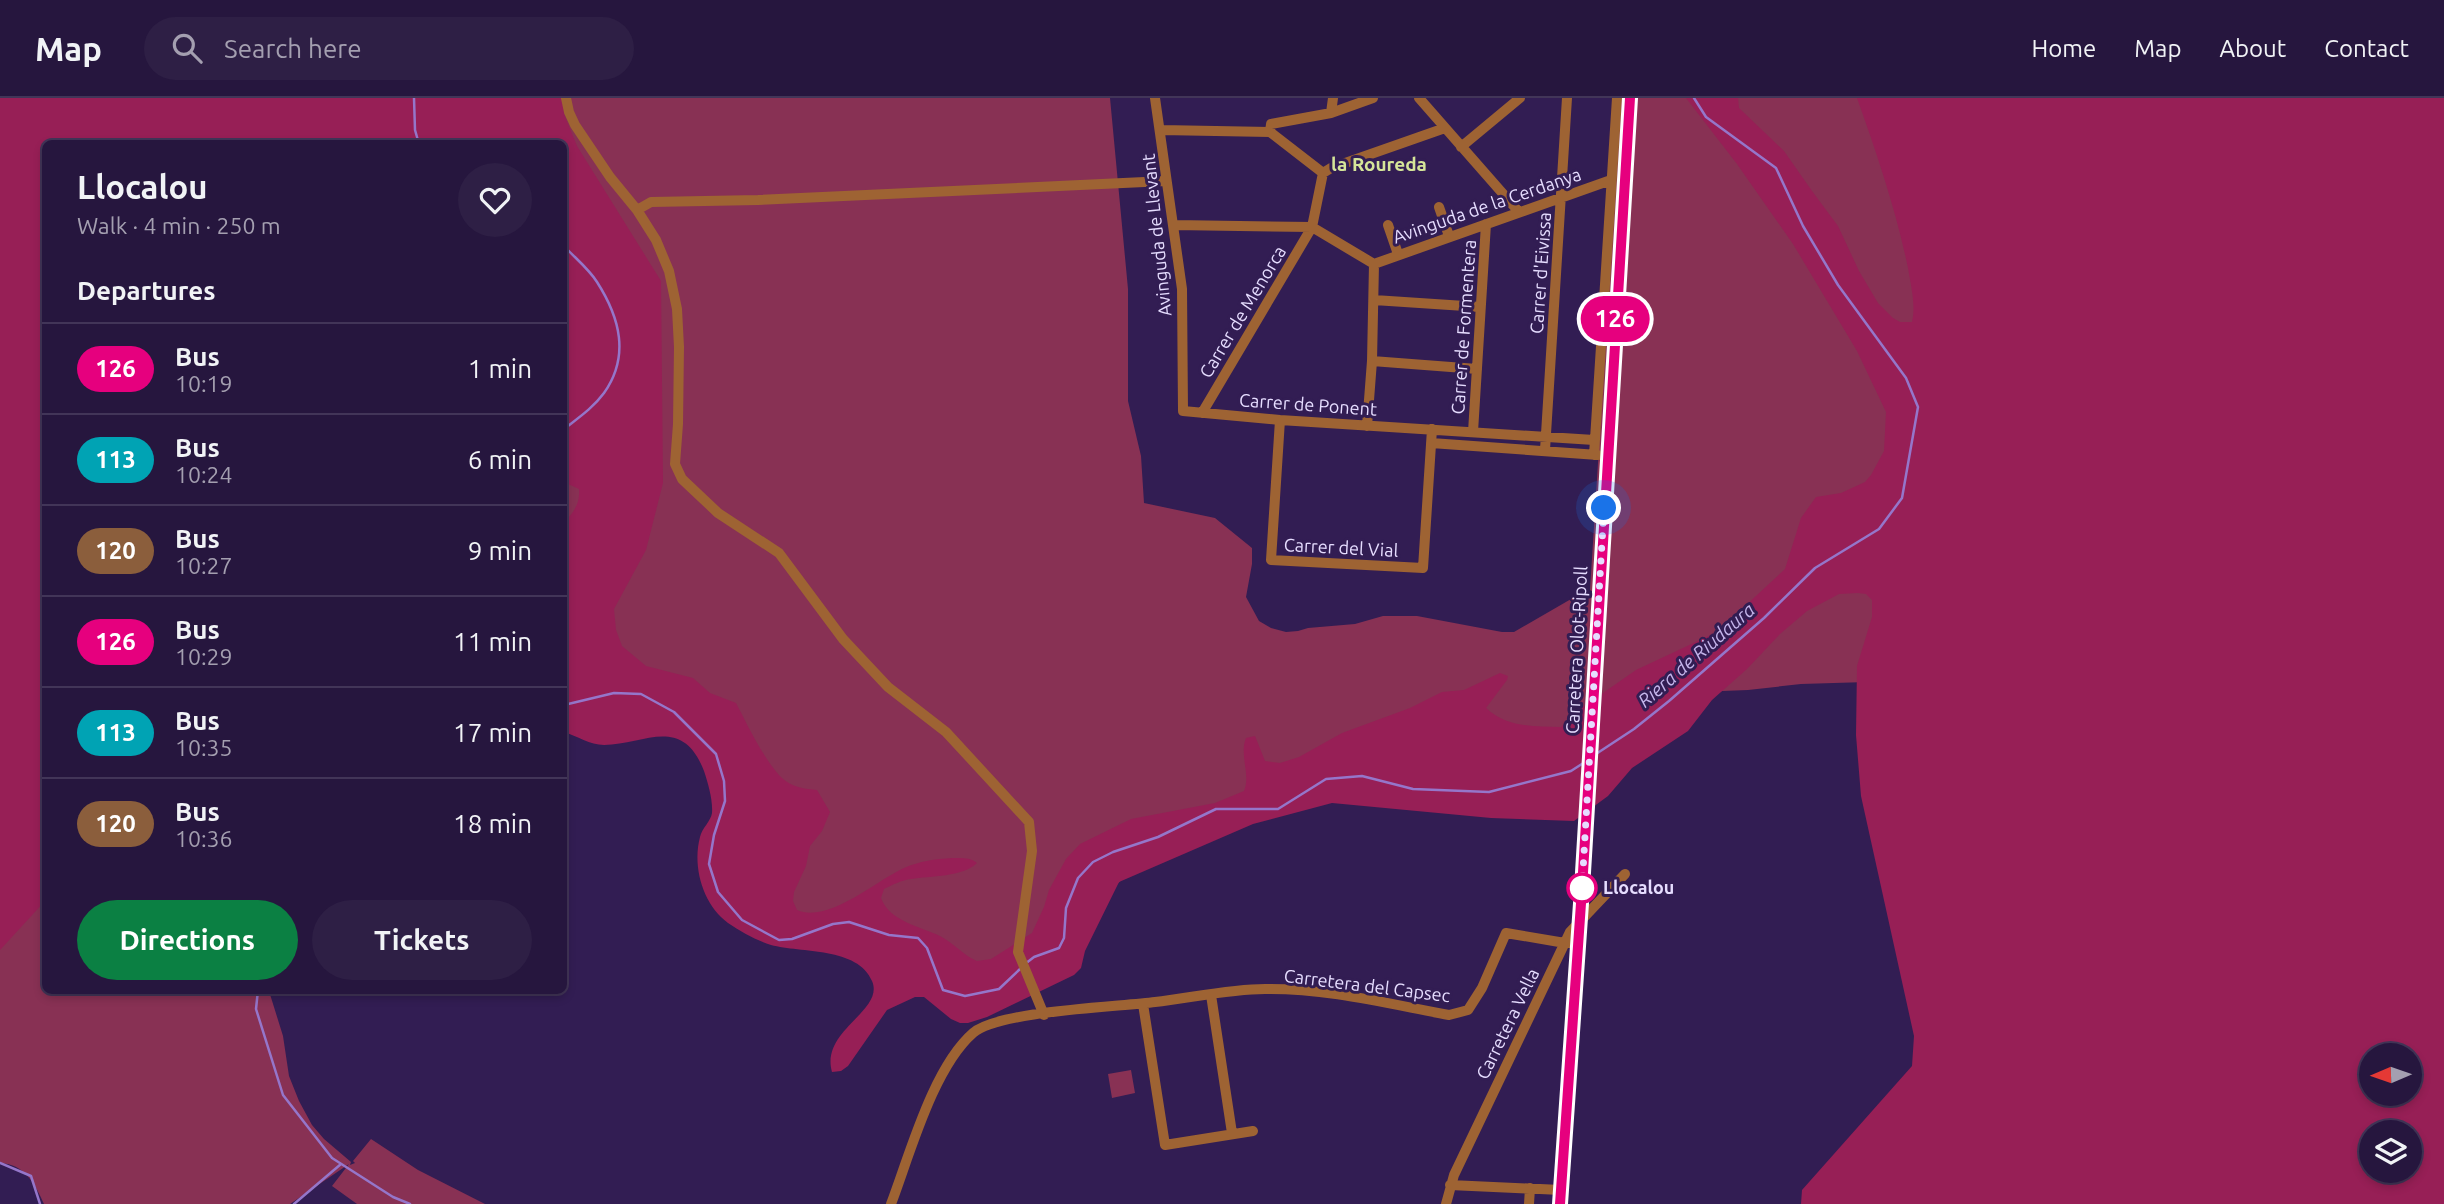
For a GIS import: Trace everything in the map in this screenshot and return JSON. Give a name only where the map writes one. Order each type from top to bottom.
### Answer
[{"type":"main road","name":"Carretera Olot-Ripoll","points":[[1561,1197],[1571,943],[1580,922],[1592,717],[1595,455],[1630,98]]},
{"type":"street","points":[[566,98],[575,125],[610,177],[637,210],[656,240],[669,271],[677,309],[679,401],[675,464],[682,479],[719,513],[779,553],[843,639],[888,687],[946,732],[1029,822],[1032,851],[1018,952],[1044,1015]]},
{"type":"street","name":"Avinguda de Llevant","points":[[1155,98],[1182,289],[1183,411]]},
{"type":"street","points":[[1331,113],[1333,98]]},
{"type":"street","points":[[1270,132],[1271,124],[1331,113],[1373,98]]},
{"type":"street","points":[[1419,98],[1519,212]]},
{"type":"street","points":[[1461,147],[1520,98]]},
{"type":"street","name":"Carrer d'Eivissa","points":[[1545,450],[1567,98]]},
{"type":"street","points":[[1432,429],[1431,443],[1595,455],[1616,98]]},
{"type":"street","points":[[1161,130],[1270,132],[1323,173],[1445,128]]},
{"type":"street","name":"Carrer de Menorca","points":[[1202,413],[1312,227],[1323,173]]},
{"type":"street","name":"Avinguda de la Cerdanya","points":[[1374,264],[1611,180]]},
{"type":"street","points":[[637,210],[651,202],[758,200],[1166,181]]},
{"type":"street","points":[[1439,206],[1448,236]]},
{"type":"street","name":"Carrer de Formentera","points":[[1473,432],[1486,224]]},
{"type":"street","points":[[1174,225],[1312,227],[1374,264],[1372,361],[1367,426]]},
{"type":"street","points":[[1388,225],[1398,254]]},
{"type":"street","points":[[1374,300],[1480,307]]},
{"type":"street","points":[[1372,361],[1477,369]]},
{"type":"street","name":"Carrer de Ponent","points":[[1183,411],[1280,420],[1594,440]]},
{"type":"street","name":"Carrer del Vial","points":[[1280,420],[1271,560],[1423,568],[1431,443]]},
{"type":"street","points":[[1580,922],[1625,874]]},
{"type":"street","name":"Carretera del Capsec","points":[[891,1204],[932,1098],[958,1048],[976,1030],[993,1023],[1063,1012],[1265,989],[1318,993],[1449,1015],[1468,1010],[1482,988],[1506,933],[1571,943]]},
{"type":"street","name":"Carretera Vella","points":[[1446,1204],[1450,1185],[1571,943]]},
{"type":"street","points":[[1211,995],[1232,1133]]},
{"type":"street","points":[[1143,1004],[1165,1145],[1253,1131]]},
{"type":"street","points":[[1450,1185],[1530,1188],[1561,1197]]},
{"type":"street","points":[[1529,1204],[1530,1188]]},
{"type":"shaded area","points":[[0,98],[1110,98],[1128,289],[1128,401],[1141,456],[1144,503],[1215,518],[1252,548],[1246,597],[1259,621],[1271,628],[1286,632],[1355,624],[1383,616],[1417,616],[1514,632],[1578,595],[1595,593],[1590,590],[1621,98],[2444,98],[1867,682],[1697,692],[1410,788],[1174,827],[1027,975],[802,935],[725,751],[567,703],[567,140],[42,140],[42,994],[270,994],[283,1036],[289,1076],[299,1101],[312,1125],[351,1162],[350,1165],[355,1163],[353,1161],[371,1139],[418,1170],[485,1204],[357,1204],[332,1186],[349,1164],[290,1204],[44,1204],[23,1171],[0,1163]]},
{"type":"shaded area","points":[[0,98],[563,98],[564,114],[577,146],[661,281],[663,483],[646,550],[614,609],[616,630],[622,646],[646,666],[693,678],[710,693],[736,703],[763,753],[782,778],[794,785],[817,790],[830,812],[822,831],[810,846],[806,866],[794,892],[793,901],[797,910],[809,913],[837,906],[904,868],[916,864],[946,858],[968,859],[977,863],[955,873],[901,882],[884,889],[881,898],[885,906],[898,918],[940,936],[977,961],[991,959],[1032,933],[1049,890],[1066,859],[1080,844],[1131,819],[1215,803],[1244,791],[1246,738],[1255,736],[1265,761],[1280,763],[1299,757],[1342,733],[1410,708],[1442,692],[1464,690],[1500,673],[1508,676],[1507,680],[1486,708],[1512,723],[1561,727],[1580,709],[1636,670],[1717,632],[1785,569],[1801,518],[1816,497],[1841,493],[1865,482],[1871,475],[1884,451],[1886,412],[1857,351],[1793,244],[1737,164],[1686,98],[1738,98],[1739,108],[1784,151],[1838,226],[1859,271],[1878,303],[1900,322],[1912,322],[1913,295],[1903,246],[1857,98],[2444,98],[2444,1204],[1801,1204],[1802,1190],[1912,1066],[1914,1036],[1861,796],[1856,735],[1857,666],[1872,617],[1872,600],[1866,594],[1858,593],[1839,594],[1807,611],[1712,700],[1688,731],[1632,768],[1608,796],[1574,821],[1491,818],[1332,803],[1253,824],[1119,882],[1085,951],[1081,968],[1074,975],[987,1017],[968,1023],[951,1019],[924,997],[915,997],[887,1010],[848,1066],[841,1071],[832,1072],[831,1057],[835,1044],[870,1002],[874,992],[872,981],[865,970],[855,962],[828,953],[771,945],[743,933],[719,915],[706,896],[697,861],[700,837],[712,813],[709,786],[695,754],[685,743],[661,737],[599,745],[567,733],[567,519],[576,508],[579,489],[567,483],[567,140],[42,140],[42,904],[0,950]]},
{"type":"shaded area","points":[[1131,1070],[1135,1093],[1112,1098],[1108,1074]]},
{"type":"waterway","points":[[414,98],[418,140]]},
{"type":"waterway","name":"Riera de Riudaura","points":[[1596,754],[1669,701],[1764,618],[1815,568],[1879,529],[1902,498],[1918,407],[1906,378],[1838,285],[1803,226],[1776,168],[1706,117],[1694,98]]},
{"type":"waterway","points":[[567,249],[597,282],[611,309],[619,337],[617,365],[604,393],[567,427]]},
{"type":"waterway","name":"Riera de Riudaura","points":[[567,704],[614,693],[641,694],[674,712],[716,754],[724,781],[725,801],[714,835],[709,864],[718,892],[742,920],[779,940],[792,939],[833,924],[849,922],[889,935],[918,938],[927,948],[943,990],[965,996],[999,989],[1020,969]]},
{"type":"waterway","name":"Riera de Riudaura","points":[[1025,964],[1034,957],[1059,948],[1064,938],[1066,908],[1078,878],[1093,862],[1113,852],[1158,837],[1216,809],[1278,809],[1326,779],[1362,776],[1413,789],[1489,792],[1571,771],[1585,762]]},
{"type":"waterway","points":[[258,994],[256,1009],[283,1095],[332,1158],[393,1197],[410,1204]]},
{"type":"waterway","points":[[0,1163],[31,1176],[40,1204]]},
{"type":"waterway","points":[[294,1204],[341,1164]]},
{"type":"bus line","name":"126","points":[[1560,1204],[1630,98]]},
{"type":"place","name":"Llocalou","points":[[1582,888]]},
{"type":"district","name":"la Roureda","points":[[1379,164]]},
{"type":"route","points":[[1582,888],[1604,508]]}]
